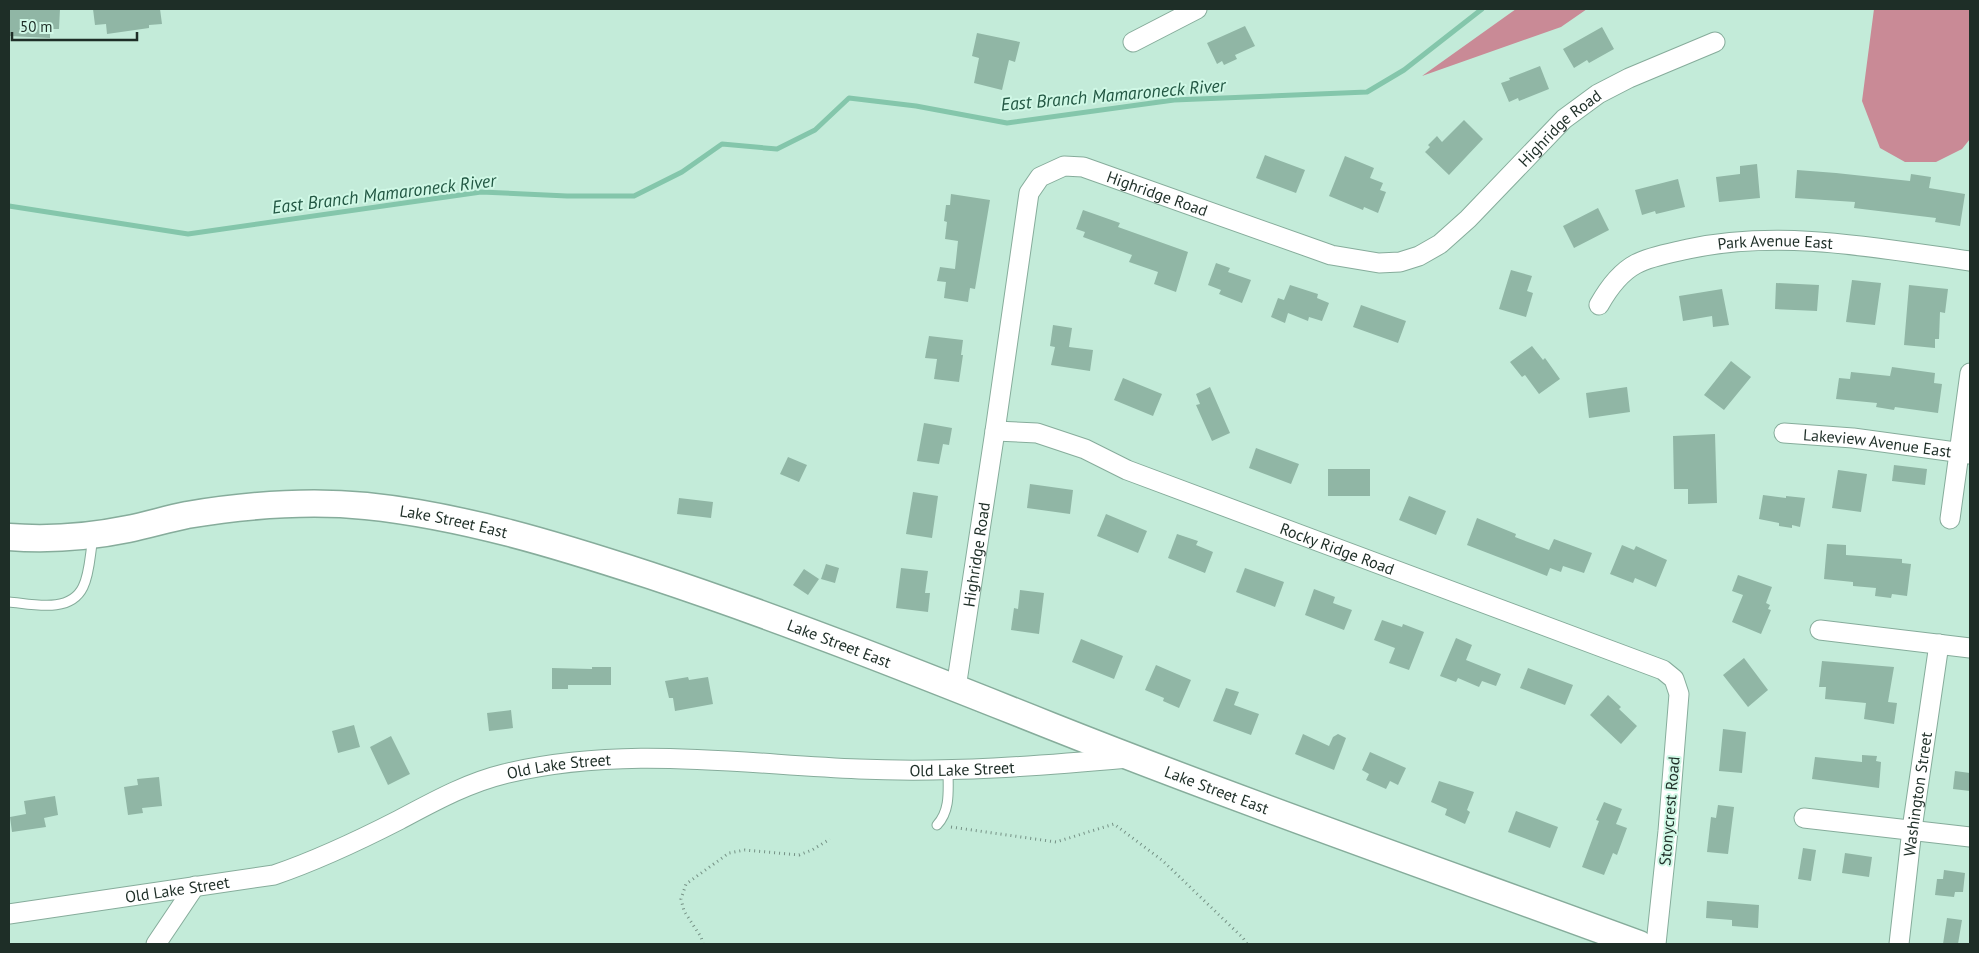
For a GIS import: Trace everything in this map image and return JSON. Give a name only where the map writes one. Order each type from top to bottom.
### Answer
[{"type":"main road","name":"Lake Street East","points":[[9,537],[54,539],[93,535],[181,516],[246,506],[304,502],[366,506],[446,517],[526,537],[717,597],[956,688],[1132,758],[1639,944]]},
{"type":"street","points":[[1133,42],[1197,9]]},
{"type":"street","name":"Highridge Road","points":[[956,688],[1029,193],[1040,177],[1064,166],[1083,167],[1331,255],[1379,263],[1400,262],[1419,256],[1440,244],[1468,219],[1564,119],[1598,94],[1628,78],[1715,42]]},
{"type":"street","name":"Park Avenue East","points":[[1599,306],[1614,281],[1637,264],[1675,252],[1732,242],[1793,240],[1902,251],[1970,262]]},
{"type":"street","points":[[1950,519],[1965,454],[1970,374]]},
{"type":"street","name":"Rocky Ridge Road","points":[[995,431],[1037,433],[1085,449],[1127,470],[1663,670],[1674,679]]},
{"type":"street","name":"Lakeview Avenue East","points":[[1784,433],[1854,438],[1965,454]]},
{"type":"street","points":[[1820,630],[1970,648]]},
{"type":"street","name":"Washington Street","points":[[1899,944],[1912,829],[1939,644]]},
{"type":"street","name":"Stonycrest Road","points":[[1656,944],[1668,831],[1679,694],[1674,679]]},
{"type":"street","name":"Old Lake Street","points":[[9,914],[274,875],[314,862],[477,781],[539,767],[597,758],[704,758],[860,769],[948,770],[1027,767],[1132,758]]},
{"type":"street","points":[[1804,818],[1970,837]]},
{"type":"street","points":[[156,944],[195,886]]},
{"type":"lane","points":[[9,602],[50,606],[71,600],[83,587],[93,535]]},
{"type":"lane","points":[[937,825],[944,819],[947,811],[948,770]]},
{"type":"path","points":[[937,825],[1056,842],[1114,824],[1164,861],[1247,944]]},
{"type":"path","points":[[702,944],[701,937],[684,911],[680,898],[686,884],[730,853],[745,850],[799,855],[812,850],[830,839]]},
{"type":"shaded area","points":[[1516,9],[1587,9],[1561,27],[1422,76]]},
{"type":"shaded area","points":[[1874,9],[1970,9],[1970,139],[1962,149],[1936,162],[1905,162],[1880,148],[1862,101]]},
{"type":"building","points":[[9,9],[60,9],[59,29],[50,29],[50,38],[9,36]]},
{"type":"building","points":[[93,9],[160,9],[162,24],[149,25],[149,28],[107,34],[106,24],[95,25]]},
{"type":"building","points":[[1245,26],[1255,46],[1235,55],[1237,59],[1224,65],[1222,61],[1217,64],[1207,43]]},
{"type":"building","points":[[1602,27],[1614,49],[1589,63],[1587,60],[1574,68],[1563,49]]},
{"type":"building","points":[[977,33],[1020,42],[1015,62],[1009,60],[1002,90],[974,83],[979,58],[972,56]]},
{"type":"building","points":[[1540,66],[1549,89],[1519,101],[1518,98],[1509,102],[1501,83]]},
{"type":"building","points":[[1464,120],[1483,139],[1449,175],[1425,152],[1430,147],[1428,145],[1437,136],[1442,142]]},
{"type":"building","points":[[1265,155],[1305,170],[1296,193],[1256,178]]},
{"type":"building","points":[[1345,156],[1374,168],[1370,178],[1383,183],[1380,190],[1386,192],[1378,213],[1364,207],[1363,210],[1329,196]]},
{"type":"building","points":[[1757,164],[1760,198],[1719,202],[1716,177],[1740,174],[1740,166]]},
{"type":"building","points":[[1797,170],[1910,181],[1911,174],[1931,177],[1929,188],[1965,194],[1960,226],[1935,222],[1936,218],[1854,208],[1855,202],[1795,198]]},
{"type":"building","points":[[1678,179],[1685,207],[1656,214],[1655,211],[1642,215],[1635,190]]},
{"type":"building","points":[[951,194],[990,200],[975,289],[970,288],[968,302],[944,298],[946,282],[937,281],[940,267],[955,269],[958,241],[945,239],[947,222],[944,221],[946,205],[950,205]]},
{"type":"building","points":[[1598,208],[1609,230],[1574,248],[1563,226]]},
{"type":"building","points":[[1083,210],[1120,223],[1118,227],[1188,252],[1176,292],[1154,284],[1158,272],[1129,262],[1132,255],[1083,237],[1085,232],[1076,229]]},
{"type":"building","points":[[1216,263],[1230,268],[1228,272],[1251,280],[1242,303],[1219,294],[1221,290],[1208,285]]},
{"type":"building","points":[[1511,270],[1532,276],[1527,291],[1533,293],[1526,317],[1499,309]]},
{"type":"building","points":[[1852,280],[1881,283],[1875,325],[1846,322]]},
{"type":"building","points":[[1776,283],[1819,285],[1817,311],[1775,309]]},
{"type":"building","points":[[1290,285],[1318,294],[1317,298],[1329,303],[1322,321],[1309,317],[1308,321],[1288,313],[1285,323],[1271,317],[1278,298],[1284,300]]},
{"type":"building","points":[[1909,285],[1948,289],[1945,313],[1940,312],[1939,339],[1935,339],[1935,348],[1904,345]]},
{"type":"building","points":[[1722,289],[1729,325],[1713,327],[1712,316],[1683,321],[1679,296]]},
{"type":"building","points":[[1361,305],[1406,321],[1398,343],[1353,327]]},
{"type":"building","points":[[1053,325],[1072,328],[1069,347],[1093,350],[1090,371],[1051,365],[1055,347],[1050,346]]},
{"type":"building","points":[[929,336],[963,340],[959,382],[934,379],[937,359],[925,358]]},
{"type":"building","points":[[1532,346],[1543,360],[1545,358],[1560,379],[1539,394],[1525,375],[1522,377],[1510,362]]},
{"type":"building","points":[[1731,361],[1751,377],[1724,410],[1704,395]]},
{"type":"building","points":[[1892,367],[1935,373],[1934,383],[1942,384],[1938,413],[1895,407],[1894,410],[1876,407],[1877,403],[1836,399],[1839,378],[1850,379],[1851,372],[1890,376]]},
{"type":"building","points":[[1123,378],[1162,394],[1153,416],[1114,400]]},
{"type":"building","points":[[1210,387],[1230,433],[1212,441],[1196,405],[1200,404],[1196,394]]},
{"type":"building","points":[[1627,387],[1630,412],[1589,418],[1586,393]]},
{"type":"building","points":[[924,423],[952,428],[949,445],[943,444],[939,464],[917,461]]},
{"type":"building","points":[[1715,434],[1717,503],[1688,504],[1688,489],[1674,489],[1673,436]]},
{"type":"building","points":[[1256,448],[1299,464],[1291,484],[1249,468]]},
{"type":"building","points":[[788,457],[807,465],[799,482],[780,474]]},
{"type":"building","points":[[1894,465],[1927,469],[1925,485],[1892,481]]},
{"type":"building","points":[[1328,469],[1370,469],[1370,496],[1328,496]]},
{"type":"building","points":[[1838,470],[1867,474],[1861,512],[1832,508]]},
{"type":"building","points":[[1030,484],[1073,490],[1070,514],[1027,508]]},
{"type":"building","points":[[913,492],[938,496],[932,538],[906,534]]},
{"type":"building","points":[[1763,495],[1805,498],[1800,527],[1792,525],[1792,528],[1779,526],[1779,523],[1759,519]]},
{"type":"building","points":[[1409,496],[1446,511],[1436,535],[1399,520]]},
{"type":"building","points":[[679,498],[713,502],[711,518],[677,514]]},
{"type":"building","points":[[1106,514],[1147,531],[1138,553],[1097,536]]},
{"type":"building","points":[[1477,518],[1516,534],[1515,537],[1549,550],[1554,539],[1592,553],[1584,573],[1563,566],[1561,572],[1550,568],[1547,576],[1467,545]]},
{"type":"building","points":[[1177,534],[1198,541],[1196,545],[1213,552],[1205,573],[1168,558]]},
{"type":"building","points":[[1827,544],[1846,545],[1846,555],[1902,559],[1902,563],[1911,564],[1907,596],[1892,594],[1891,598],[1875,596],[1876,588],[1853,586],[1853,582],[1824,579]]},
{"type":"building","points":[[1622,545],[1634,550],[1636,546],[1667,560],[1656,587],[1635,578],[1633,583],[1610,574]]},
{"type":"building","points":[[826,564],[839,568],[835,583],[821,579]]},
{"type":"building","points":[[901,568],[928,571],[925,593],[930,593],[928,612],[896,608]]},
{"type":"building","points":[[1245,568],[1284,582],[1275,607],[1236,592]]},
{"type":"building","points":[[804,569],[819,579],[808,595],[793,585]]},
{"type":"building","points":[[1738,575],[1772,587],[1766,603],[1770,605],[1768,609],[1771,610],[1761,634],[1732,622],[1743,595],[1732,591]]},
{"type":"building","points":[[1314,589],[1335,597],[1333,603],[1352,610],[1344,630],[1305,615]]},
{"type":"building","points":[[1020,590],[1044,593],[1039,634],[1011,630],[1014,608],[1018,609]]},
{"type":"building","points":[[1382,620],[1402,627],[1403,624],[1424,632],[1409,670],[1389,663],[1395,648],[1374,640]]},
{"type":"building","points":[[1456,638],[1472,645],[1466,660],[1501,674],[1496,686],[1482,681],[1479,687],[1458,678],[1456,682],[1440,676]]},
{"type":"building","points":[[1081,639],[1123,656],[1114,679],[1072,662]]},
{"type":"building","points":[[1744,658],[1768,690],[1748,707],[1723,675]]},
{"type":"building","points":[[1822,661],[1894,667],[1888,702],[1897,703],[1894,724],[1864,719],[1866,703],[1825,699],[1826,687],[1819,687]]},
{"type":"building","points":[[1156,665],[1191,680],[1179,708],[1163,701],[1164,698],[1145,690]]},
{"type":"building","points":[[592,667],[611,667],[611,685],[568,685],[568,689],[552,689],[552,668],[592,669]]},
{"type":"building","points":[[1528,668],[1573,685],[1565,705],[1520,688]]},
{"type":"building","points":[[688,677],[689,680],[708,677],[713,704],[675,711],[673,698],[669,698],[665,681]]},
{"type":"building","points":[[1226,688],[1239,692],[1234,705],[1259,714],[1251,735],[1213,721]]},
{"type":"building","points":[[1608,695],[1621,707],[1619,709],[1637,726],[1621,744],[1590,715]]},
{"type":"building","points":[[511,710],[513,728],[489,731],[487,713]]},
{"type":"building","points":[[354,725],[360,747],[338,753],[332,731]]},
{"type":"building","points":[[1723,729],[1746,732],[1742,773],[1719,771]]},
{"type":"building","points":[[1303,734],[1329,746],[1333,737],[1338,734],[1346,738],[1334,770],[1295,754]]},
{"type":"building","points":[[391,736],[410,774],[388,785],[370,747]]},
{"type":"building","points":[[1370,752],[1406,768],[1398,785],[1390,781],[1386,789],[1366,780],[1369,774],[1362,770]]},
{"type":"building","points":[[1862,755],[1877,756],[1876,761],[1881,762],[1879,788],[1812,779],[1815,757],[1862,762]]},
{"type":"building","points":[[1955,771],[1970,773],[1970,791],[1953,789]]},
{"type":"building","points":[[159,777],[162,806],[142,808],[143,813],[128,815],[124,787],[138,785],[137,779]]},
{"type":"building","points":[[1439,781],[1474,792],[1467,810],[1470,812],[1465,824],[1445,815],[1447,809],[1431,802]]},
{"type":"building","points":[[55,796],[58,815],[44,818],[46,827],[12,832],[10,817],[26,814],[24,801]]},
{"type":"building","points":[[1604,802],[1622,809],[1616,824],[1627,828],[1617,855],[1613,853],[1604,875],[1582,867],[1599,821],[1596,820]]},
{"type":"building","points":[[1718,805],[1734,807],[1728,854],[1707,852],[1711,817],[1716,818]]},
{"type":"building","points":[[1516,811],[1558,827],[1550,848],[1508,832]]},
{"type":"building","points":[[1803,848],[1816,850],[1811,881],[1798,879]]},
{"type":"building","points":[[1845,853],[1872,857],[1869,877],[1842,873]]},
{"type":"building","points":[[1944,870],[1965,873],[1963,892],[1955,892],[1954,897],[1935,895],[1937,879],[1943,879]]},
{"type":"building","points":[[1707,901],[1759,905],[1758,928],[1732,926],[1732,920],[1706,918]]},
{"type":"building","points":[[1947,918],[1962,920],[1958,944],[1943,944]]},
{"type":"waterway","name":"East Branch Mamaroneck River","points":[[9,206],[188,234],[481,192],[567,196],[634,196],[682,172],[722,144],[777,149],[815,130],[849,98],[916,106],[1007,123],[1174,100],[1367,92],[1404,70],[1482,9]]}]
